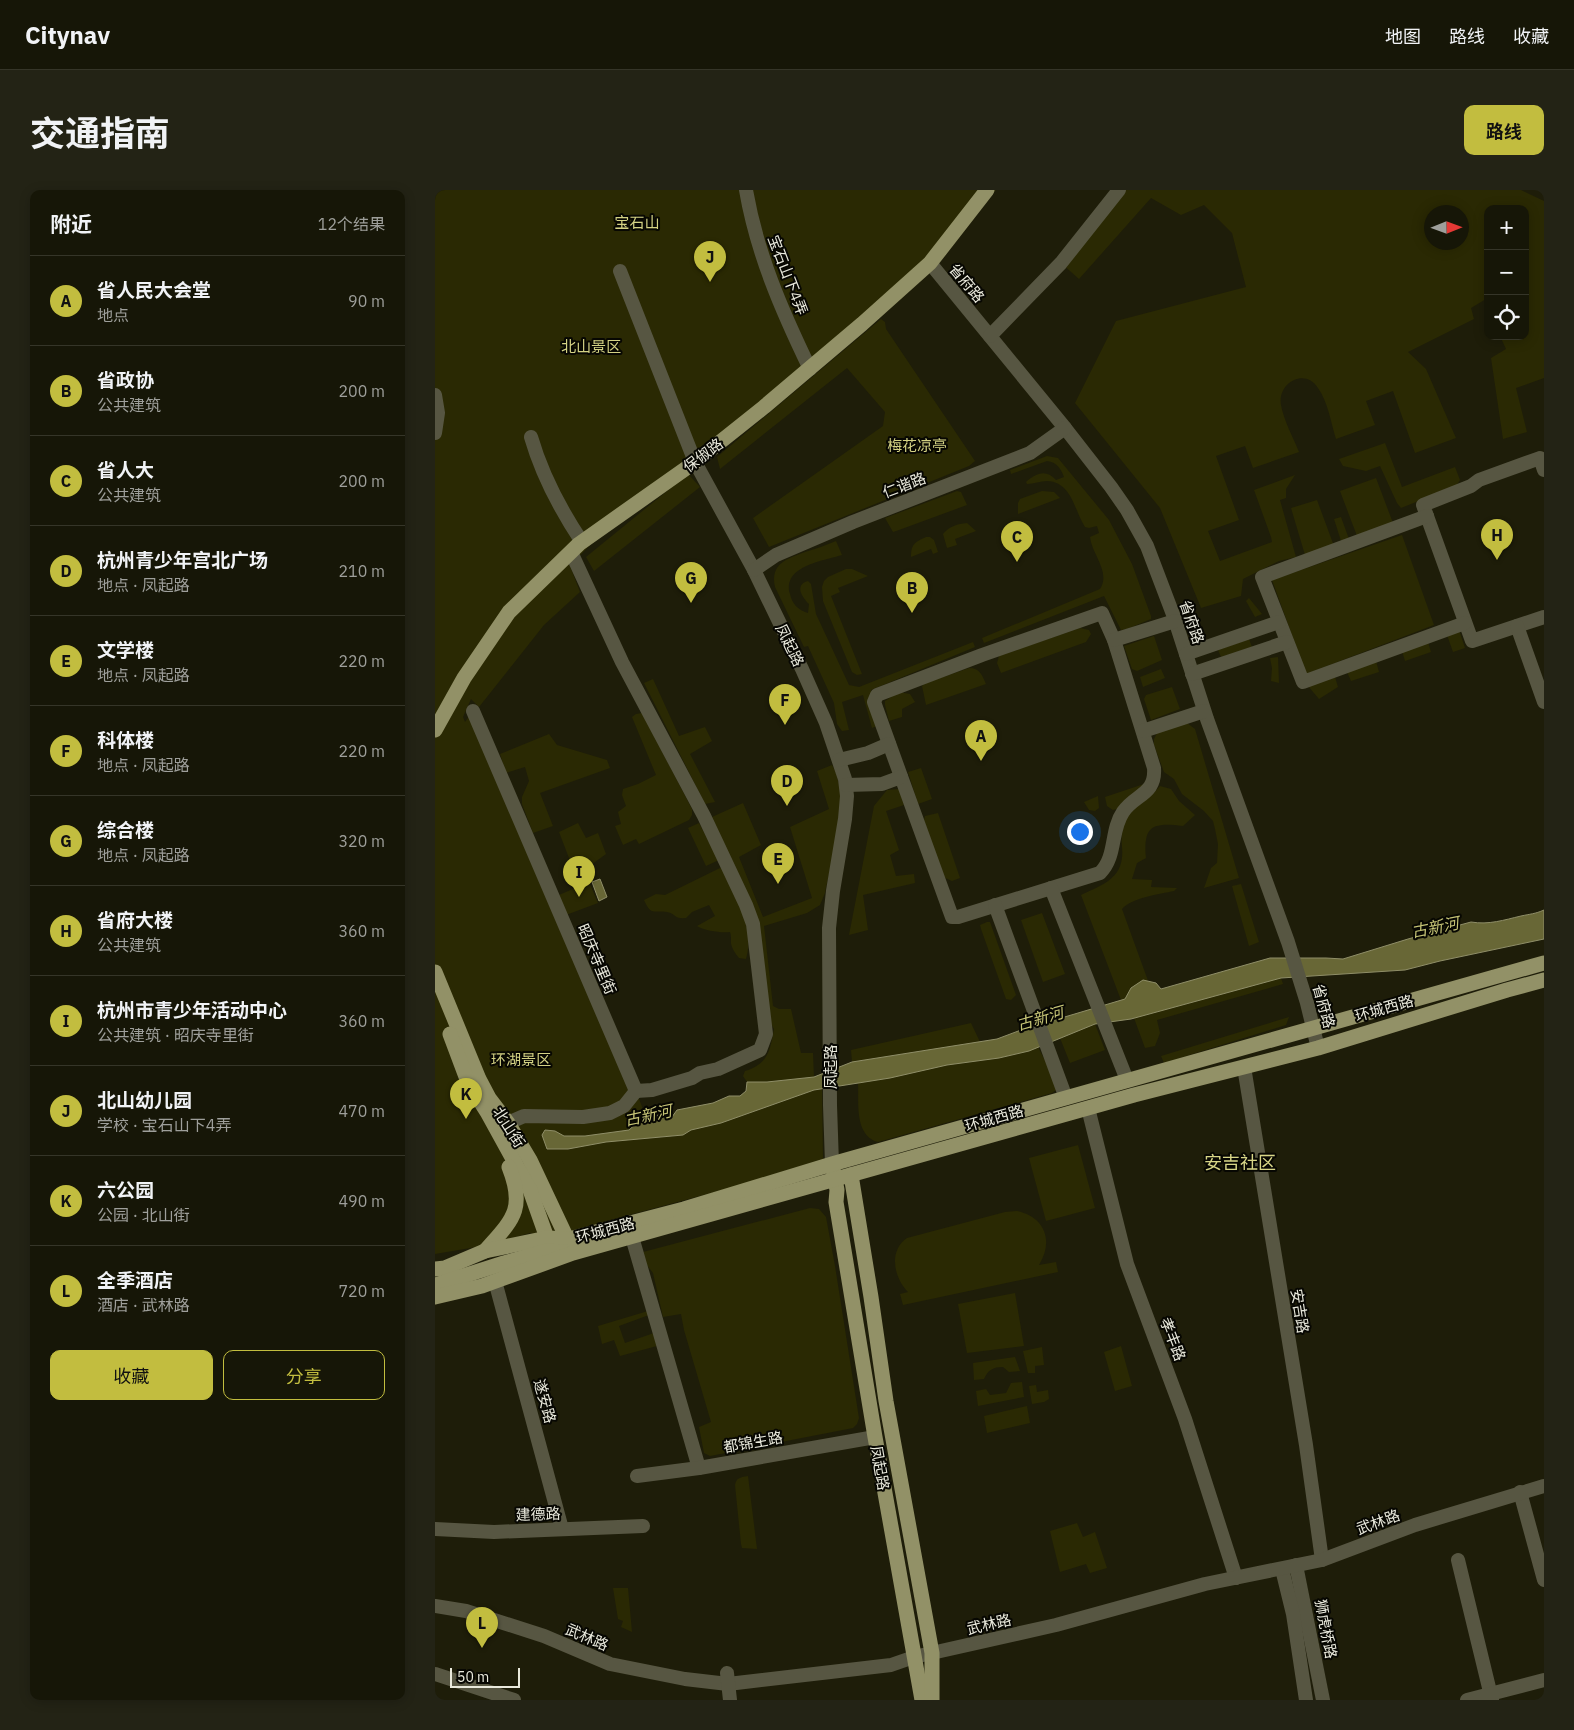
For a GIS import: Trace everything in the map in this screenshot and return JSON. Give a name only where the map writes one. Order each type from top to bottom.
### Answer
[{"type":"main road","name":"保俶路","points":[[435,730],[464,678],[509,612],[576,547],[695,462],[811,369],[930,263],[987,190]]},
{"type":"main road","name":"环城西路","points":[[435,1285],[547,1251],[632,1237],[1066,1098],[1544,963]]},
{"type":"main road","name":"北山街","points":[[435,972],[479,1079],[489,1098],[508,1123],[530,1160],[571,1246]]},
{"type":"main road","name":"环城西路","points":[[435,1297],[495,1281],[571,1246],[684,1209],[834,1171],[851,1175],[1088,1108],[1318,1048],[1544,980]]},
{"type":"main road","name":"北山街","points":[[435,995],[468,1082],[487,1112],[530,1190],[547,1238]]},
{"type":"main road","points":[[485,1251],[511,1222],[517,1202],[516,1185],[487,1112]]},
{"type":"main road","name":"凤起路","points":[[834,1171],[836,1202],[875,1437],[923,1700]]},
{"type":"main road","points":[[851,1175],[886,1402],[932,1653],[932,1700]]},
{"type":"main road","name":"环城西路","points":[[438,1270],[485,1251],[547,1238],[571,1246]]},
{"type":"street","name":"宝石山下4弄","points":[[746,190],[750,216],[773,286],[811,369]]},
{"type":"street","points":[[990,336],[1061,263],[1119,190]]},
{"type":"street","name":"省府路","points":[[930,263],[1111,487],[1147,546],[1175,621],[1204,711],[1288,942],[1307,1003],[1318,1048]]},
{"type":"street","name":"凤起路","points":[[620,271],[695,462],[754,570],[826,723],[846,785],[845,827],[833,891],[829,928],[829,1051],[834,1171]]},
{"type":"street","points":[[435,395],[438,413],[435,433]]},
{"type":"street","name":"仁谐路","points":[[754,570],[776,555],[1030,453],[1065,428]]},
{"type":"street","points":[[508,1123],[524,1116],[583,1117],[610,1113],[624,1106],[636,1092],[652,1090],[692,1078],[700,1073],[718,1069],[760,1050],[766,1034],[753,924],[746,905],[704,816],[622,662],[576,547],[538,460],[531,437]]},
{"type":"street","points":[[1544,470],[1540,458],[1479,480],[1471,486],[1423,505],[1472,641],[1544,617]]},
{"type":"street","points":[[1427,516],[1262,577],[1303,682],[1465,623]]},
{"type":"street","points":[[1102,613],[1114,640],[1143,731],[1155,777],[1153,784],[1148,790],[1127,806],[1122,813],[1116,828],[1108,863],[1100,872],[958,917],[952,917],[874,702],[877,695],[982,655],[1102,613]]},
{"type":"street","points":[[1114,640],[1175,621]]},
{"type":"street","points":[[1186,654],[1279,622]]},
{"type":"street","points":[[1517,626],[1543,696]]},
{"type":"street","points":[[1192,674],[1287,642]]},
{"type":"street","points":[[1143,731],[1204,711]]},
{"type":"street","name":"昭庆寺里街","points":[[473,712],[549,885],[594,996],[636,1092]]},
{"type":"street","points":[[839,760],[868,753],[889,744]]},
{"type":"street","points":[[846,785],[882,784],[901,777]]},
{"type":"street","points":[[1051,888],[1127,1080]]},
{"type":"street","points":[[995,905],[1066,1098]]},
{"type":"street","name":"安吉路","points":[[1244,1067],[1306,1444],[1321,1560]]},
{"type":"street","name":"孝丰路","points":[[1088,1108],[1127,1264],[1185,1419],[1236,1578]]},
{"type":"street","points":[[632,1237],[699,1468]]},
{"type":"street","name":"遂安路","points":[[495,1281],[562,1530]]},
{"type":"street","name":"都锦生路","points":[[637,1476],[699,1468],[875,1437]]},
{"type":"street","name":"武林路","points":[[435,1606],[466,1611],[544,1636],[610,1664],[660,1675],[727,1679],[891,1665],[914,1657],[1056,1625],[1205,1584],[1321,1560],[1415,1525],[1544,1486]]},
{"type":"street","points":[[1520,1492],[1544,1580]]},
{"type":"street","name":"建德路","points":[[435,1529],[494,1532],[643,1526]]},
{"type":"street","points":[[1458,1560],[1492,1698]]},
{"type":"street","name":"狮虎桥路","points":[[1289,1567],[1293,1614],[1306,1700]]},
{"type":"street","name":"狮虎桥路","points":[[1289,1567],[1323,1700]]},
{"type":"street","points":[[435,1674],[514,1700]]},
{"type":"street","points":[[727,1679],[730,1700]]},
{"type":"street","points":[[1467,1700],[1492,1698],[1544,1680]]},
{"type":"green space","name":"北山景区","points":[[435,190],[996,190],[942,254],[596,539],[570,566],[580,592],[544,625],[479,707],[471,699],[463,717],[465,722],[473,711],[636,1091],[654,1138],[683,1135],[691,1130],[721,1123],[814,1090],[822,1089],[823,1159],[730,1188],[584,1227],[569,1239],[547,1238],[530,1233],[488,1245],[435,1254]]},
{"type":"green space","points":[[1119,190],[1521,190],[1544,201],[1544,378],[1516,388],[1527,432],[1503,439],[1491,358],[1506,349],[1502,340],[1529,340],[1529,205],[1484,205],[1484,300],[1471,308],[1474,319],[1408,352],[1426,369],[1456,438],[1415,453],[1393,391],[1366,401],[1375,425],[1336,439],[1327,406],[1318,388],[1313,382],[1306,379],[1293,380],[1283,390],[1281,405],[1286,423],[1299,452],[1253,468],[1245,446],[1216,456],[1239,520],[1208,531],[1220,561],[1272,542],[1254,490],[1295,475],[1286,489],[1286,498],[1280,500],[1296,557],[1279,561],[1243,579],[1241,596],[1201,608],[1160,508],[1075,403],[1116,321],[1246,287],[1232,233],[1204,205],[1181,215],[1151,198],[1079,279],[1061,263]]},
{"type":"green space","name":"梅花凉亭","points":[[881,319],[885,322],[886,329],[975,461],[969,466],[769,547],[753,518],[883,426],[885,412],[847,368],[720,469],[717,457]]},
{"type":"green space","points":[[1385,443],[1402,487],[1455,467],[1460,480],[1456,486],[1401,508],[1380,466],[1366,471],[1343,466],[1339,459]]},
{"type":"green space","points":[[1047,456],[1058,458],[1109,520],[1132,564],[1151,619],[1121,630],[1104,596],[984,643],[982,638],[1100,589],[1103,583],[1102,570],[1090,537],[1099,533],[1097,526],[1085,527],[1071,498],[1062,486],[1047,481],[1027,484],[1026,482],[1033,476],[1045,473],[1056,480],[1064,477],[1058,466],[1047,461],[1011,474],[1010,470]]},
{"type":"green space","points":[[688,474],[700,487],[594,571],[586,557]]},
{"type":"green space","points":[[1376,478],[1393,523],[1357,536],[1340,491]]},
{"type":"green space","points":[[957,491],[961,492],[967,505],[893,532],[885,518]]},
{"type":"green space","points":[[1042,491],[1054,492],[1060,498],[1018,514],[1020,499]]},
{"type":"green space","points":[[1317,500],[1334,546],[1305,555],[1291,508]]},
{"type":"green space","points":[[1341,517],[1349,539],[1341,541],[1334,519]]},
{"type":"green space","points":[[967,523],[976,531],[955,539],[957,545],[947,548],[943,534],[954,526]]},
{"type":"green space","points":[[1402,535],[1434,625],[1306,674],[1272,580]]},
{"type":"green space","points":[[926,537],[934,540],[938,552],[933,554],[931,549],[911,557],[914,544]]},
{"type":"green space","points":[[836,541],[842,555],[806,566],[792,577],[789,585],[792,601],[801,610],[808,613],[809,604],[802,595],[800,588],[801,585],[808,581],[811,584],[816,614],[849,685],[859,687],[973,642],[975,647],[871,690],[879,725],[872,728],[863,695],[842,702],[849,730],[842,731],[837,724],[834,703],[808,646],[804,647],[775,587],[775,572],[781,563]]},
{"type":"green space","points":[[846,569],[852,569],[868,576],[838,588],[840,592],[831,596],[862,674],[857,675],[852,672],[823,601],[822,587],[824,581],[828,577]]},
{"type":"green space","points":[[1249,598],[1262,614],[1255,617],[1246,601]]},
{"type":"green space","points":[[1080,628],[1089,630],[1091,634],[1086,642],[1001,673],[997,663],[999,656]]},
{"type":"green space","points":[[1459,630],[1465,648],[1453,652],[1447,635]]},
{"type":"green space","points":[[1154,636],[1162,660],[1137,671],[1132,669],[1124,646]]},
{"type":"green space","points":[[1249,639],[1252,647],[1221,657],[1218,650]]},
{"type":"green space","points":[[1428,642],[1431,652],[1405,661],[1402,651]]},
{"type":"green space","points":[[1278,657],[1279,683],[1271,681],[1272,668],[1270,658]]},
{"type":"green space","points":[[1376,661],[1379,672],[1351,681],[1347,672]]},
{"type":"green space","points":[[969,668],[978,671],[986,684],[926,705],[922,686]]},
{"type":"green space","points":[[1161,669],[1165,678],[1143,687],[1140,677]]},
{"type":"green space","points":[[1335,677],[1338,687],[1319,699],[1308,686]]},
{"type":"green space","points":[[653,679],[679,736],[705,727],[712,741],[690,754],[715,802],[705,804],[644,683]]},
{"type":"green space","points":[[1172,687],[1180,709],[1151,720],[1144,699],[1146,695]]},
{"type":"green space","points":[[899,692],[910,694],[915,702],[902,709],[902,717],[889,721],[885,701]]},
{"type":"green space","points":[[642,713],[692,809],[692,815],[689,820],[639,844],[636,839],[623,845],[615,826],[621,824],[618,812],[626,806],[622,795],[623,789],[656,775],[632,717]]},
{"type":"green space","points":[[1187,723],[1195,729],[1239,878],[1204,888],[1211,868],[1217,863],[1218,844],[1213,821],[1204,811],[1182,794],[1174,779],[1164,772],[1154,745],[1157,733]]},
{"type":"green space","points":[[549,734],[557,745],[607,760],[610,768],[540,793],[553,826],[533,833],[522,804],[522,797],[529,781],[525,767],[506,773],[500,754]]},
{"type":"green space","points":[[832,765],[838,779],[840,794],[839,828],[825,893],[820,905],[807,913],[764,926],[773,1006],[779,1009],[791,1009],[801,1053],[813,1053],[814,1077],[747,1082],[743,1076],[745,1071],[759,1065],[767,1056],[774,1029],[770,1022],[757,922],[712,817],[743,803],[761,845],[739,857],[763,917],[812,898],[790,827],[829,809],[817,771]]},
{"type":"green space","points":[[921,768],[932,799],[918,804],[908,772]]},
{"type":"green space","points":[[1147,783],[1117,809],[1113,810],[1107,806],[1105,797]]},
{"type":"green space","points":[[1160,786],[1171,789],[1179,801],[1195,815],[1183,826],[1157,826],[1148,833],[1145,847],[1146,858],[1137,863],[1132,879],[1152,880],[1151,887],[1177,888],[1174,891],[1139,899],[1122,909],[1151,989],[1149,992],[1121,1000],[1081,895],[1105,883],[1116,873],[1122,858],[1122,832],[1126,817]]},
{"type":"green space","points":[[899,789],[904,805],[886,811],[899,850],[890,855],[896,876],[914,874],[915,883],[863,895],[868,930],[849,935],[874,806],[887,790]]},
{"type":"green space","points":[[1098,796],[1099,808],[1095,811],[1089,810],[1084,802]]},
{"type":"green space","points":[[938,813],[960,878],[952,881],[943,877],[941,873],[924,820],[925,816]]},
{"type":"green space","points":[[578,823],[586,838],[598,833],[606,854],[584,870],[577,872],[574,871],[559,832]]},
{"type":"green space","points":[[699,823],[719,860],[706,866],[688,828]]},
{"type":"green space","points":[[722,867],[738,900],[746,923],[748,947],[746,959],[739,958],[734,952],[731,945],[730,932],[713,931],[697,926],[715,916],[709,905],[692,912],[686,918],[682,918],[667,912],[655,912],[646,905],[644,900],[656,894],[665,895]]},
{"type":"green space","points":[[589,882],[598,903],[566,915],[559,895]]},
{"type":"green space","points":[[1241,884],[1259,942],[1249,946],[1232,886]]},
{"type":"green space","points":[[1042,913],[1065,974],[1043,982],[1021,920]]},
{"type":"green space","points":[[990,922],[1016,995],[1011,1000],[1006,999],[981,929],[980,925]]},
{"type":"green space","points":[[1281,978],[1283,984],[1157,1020],[1160,1033],[1155,1046],[1145,1048],[1134,1018]]},
{"type":"green space","points":[[1289,1017],[1286,1025],[1164,1063],[1161,1056]]},
{"type":"green space","points":[[971,1023],[980,1042],[852,1062],[851,1050]]},
{"type":"green space","points":[[1095,1024],[1105,1050],[1070,1063],[1060,1038]]},
{"type":"green space","points":[[1038,1047],[1059,1088],[1052,1093],[878,1142],[870,1138],[861,1126],[858,1109],[858,1083],[947,1065],[999,1058]]},
{"type":"green space","points":[[1078,1145],[1095,1208],[1046,1221],[1029,1158]]},
{"type":"green space","points":[[810,1208],[819,1209],[826,1217],[859,1418],[857,1424],[853,1428],[710,1456],[704,1453],[699,1427],[711,1422],[681,1314],[663,1317],[653,1273],[646,1264],[643,1252]]},
{"type":"green space","points":[[1017,1211],[1027,1214],[1034,1219],[1044,1231],[1046,1247],[1039,1265],[1056,1262],[1058,1272],[903,1305],[900,1294],[908,1292],[899,1279],[895,1257],[901,1243],[907,1238],[1005,1212]]},
{"type":"green space","points":[[1015,1293],[1024,1346],[967,1353],[958,1304]]},
{"type":"green space","points":[[648,1311],[649,1315],[619,1326],[625,1343],[654,1333],[657,1346],[620,1356],[614,1340],[602,1344],[598,1326]]},
{"type":"green space","points":[[1121,1346],[1132,1386],[1115,1391],[1104,1352]]},
{"type":"green space","points":[[1042,1347],[1044,1365],[1035,1366],[1035,1373],[1028,1373],[1023,1351]]},
{"type":"green space","points":[[1015,1357],[1020,1371],[1009,1372],[1003,1367],[996,1368],[989,1371],[984,1379],[974,1380],[973,1363]]},
{"type":"green space","points":[[1022,1382],[1024,1397],[978,1406],[976,1391],[986,1389],[990,1395],[1006,1393],[1011,1383]]},
{"type":"green space","points":[[1036,1385],[1037,1392],[1048,1390],[1049,1399],[1032,1404],[1029,1386]]},
{"type":"green space","points":[[1027,1406],[1030,1423],[987,1433],[984,1416]]},
{"type":"green space","points":[[748,1476],[757,1549],[742,1548],[741,1544],[735,1485],[739,1478]]},
{"type":"green space","points":[[1077,1523],[1083,1537],[1095,1532],[1107,1568],[1090,1573],[1086,1564],[1060,1572],[1050,1531]]},
{"type":"green space","points":[[613,1588],[628,1588],[632,1632],[621,1627],[623,1621],[618,1619]]},
{"type":"shaded area","points":[[600,879],[607,897],[599,901],[592,882]]},
{"type":"shaded area","points":[[1544,910],[1544,939],[1405,970],[1281,978],[1131,1019],[1095,1024],[1029,1051],[999,1058],[947,1065],[890,1078],[814,1090],[721,1123],[691,1130],[683,1135],[606,1142],[568,1149],[547,1149],[542,1135],[545,1130],[555,1131],[564,1136],[585,1136],[629,1130],[639,1121],[651,1116],[672,1117],[677,1110],[713,1103],[729,1096],[740,1096],[746,1091],[747,1082],[814,1077],[852,1062],[997,1039],[1125,999],[1131,988],[1143,980],[1156,983],[1161,989],[1270,958],[1343,959],[1471,922],[1496,922]]},
{"type":"place","name":"北山幼儿园","points":[[710,282]]},
{"type":"place","name":"省府大楼","points":[[1497,560]]},
{"type":"place","name":"省人大","points":[[1017,562]]},
{"type":"place","name":"综合楼","points":[[691,603]]},
{"type":"place","name":"省政协","points":[[912,613]]},
{"type":"place","name":"科体楼","points":[[785,725]]},
{"type":"place","name":"省人民大会堂","points":[[981,761]]},
{"type":"place","name":"杭州青少年宫北广场","points":[[787,806]]},
{"type":"place","name":"文学楼","points":[[778,884]]},
{"type":"place","name":"杭州市青少年活动中心","points":[[579,897]]},
{"type":"place","name":"六公园","points":[[466,1119]]},
{"type":"place","name":"全季酒店","points":[[482,1648]]},
{"type":"district","name":"安吉社区","points":[[1240,1162]]},
{"type":"park label","name":"宝石山","points":[[637,222]]},
{"type":"park label","name":"环湖景区","points":[[521,1059]]},
{"type":"water label","name":"古新河","points":[[1435,927]]},
{"type":"water label","name":"古新河","points":[[1040,1018]]},
{"type":"water label","name":"古新河","points":[[648,1115]]}]
